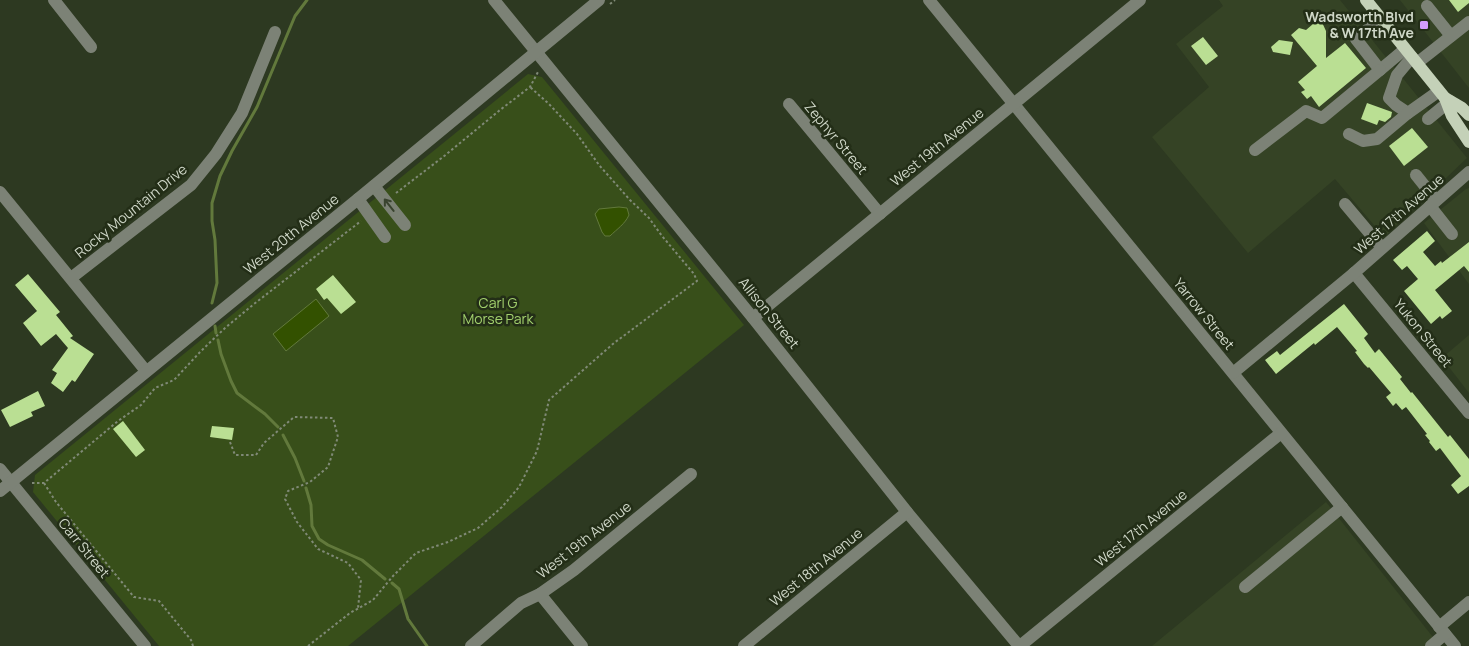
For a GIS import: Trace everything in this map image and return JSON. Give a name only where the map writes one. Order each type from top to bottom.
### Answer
[{"type":"main road","points":[[1367,0],[1445,98],[1469,115]]},
{"type":"main road","points":[[1445,98],[1452,116],[1469,142]]},
{"type":"street","points":[[54,0],[91,47]]},
{"type":"street","name":"Allison Street","points":[[494,0],[753,318],[907,512],[1019,646]]},
{"type":"street","name":"West 20th Avenue","points":[[0,491],[374,186],[540,56],[599,0]]},
{"type":"street","name":"Yarrow Street","points":[[929,0],[1455,646]]},
{"type":"street","name":"West 19th Avenue","points":[[753,318],[1140,0]]},
{"type":"street","points":[[1427,6],[1452,36]]},
{"type":"street","points":[[1380,18],[1356,39],[1380,70]]},
{"type":"street","points":[[1255,150],[1306,111],[1322,118],[1380,70],[1452,36],[1469,22]]},
{"type":"street","name":"Rocky Mountain Drive","points":[[71,278],[192,185],[216,154],[242,113],[275,32]]},
{"type":"street","points":[[1408,113],[1396,106],[1389,98],[1396,75],[1411,56]]},
{"type":"street","points":[[1349,134],[1363,141],[1377,139],[1408,113],[1445,98]]},
{"type":"street","points":[[1428,119],[1445,98]]},
{"type":"street","name":"Zephyr Street","points":[[789,104],[880,214]]},
{"type":"street","name":"West 17th Avenue","points":[[1233,373],[1354,273],[1469,172]]},
{"type":"street","points":[[1416,175],[1452,234]]},
{"type":"street","points":[[374,186],[405,225]]},
{"type":"street","points":[[0,192],[146,372]]},
{"type":"street","points":[[358,199],[385,237]]},
{"type":"street","points":[[1344,204],[1382,248]]},
{"type":"street","name":"Yukon Street","points":[[1354,273],[1469,413]]},
{"type":"street","name":"West 17th Avenue","points":[[1019,646],[1281,434]]},
{"type":"street","name":"Carr Street","points":[[0,469],[145,646]]},
{"type":"street","name":"West 19th Avenue","points":[[471,646],[521,603],[540,594],[574,570],[691,474]]},
{"type":"street","points":[[1245,587],[1342,507]]},
{"type":"street","name":"West 18th Avenue","points":[[744,646],[907,512]]},
{"type":"street","points":[[540,594],[582,646]]},
{"type":"street","points":[[1431,646],[1442,630],[1469,602]]},
{"type":"path","points":[[386,201],[530,87],[540,56]]},
{"type":"path","points":[[308,646],[342,619],[373,600],[416,553],[448,542],[478,528],[502,507],[519,487],[536,451],[549,400],[614,343],[697,281],[694,274],[649,218],[599,165],[577,134],[530,87]]},
{"type":"path","points":[[32,484],[44,483],[118,421],[141,405],[155,388],[174,380],[219,334],[254,304],[369,214]]},
{"type":"path","points":[[230,442],[235,455],[256,455],[264,443],[294,417],[333,418],[338,437],[328,467],[310,482],[288,491],[285,499],[297,522],[318,549],[348,563],[361,580],[358,608]]},
{"type":"path","points":[[44,483],[56,502],[134,596],[159,601],[191,640],[193,646]]},
{"type":"shaded area","points":[[1219,0],[1340,0],[1467,158],[1384,237],[1335,179],[1248,253],[1152,137],[1209,87],[1176,44],[1223,6]]},
{"type":"shaded area","points":[[1400,0],[1469,0],[1469,88]]},
{"type":"shaded area","points":[[1469,188],[1469,284],[1424,223]]},
{"type":"shaded area","points":[[627,208],[629,215],[623,224],[610,236],[605,236],[595,214],[599,209]]},
{"type":"shaded area","points":[[316,299],[329,316],[286,351],[273,334]]},
{"type":"shaded area","points":[[1469,335],[1469,393],[1442,358]]},
{"type":"shaded area","points":[[1326,502],[1440,646],[1152,646]]},
{"type":"green space","name":"Carl G Morse Park","points":[[528,74],[542,77],[744,325],[348,646],[159,646],[33,492],[35,475]]},
{"type":"building","points":[[1449,0],[1469,0],[1469,3],[1458,12]]},
{"type":"building","points":[[1320,18],[1326,31],[1326,58],[1345,43],[1366,68],[1319,107],[1311,96],[1307,99],[1301,92],[1305,90],[1298,82],[1317,66],[1291,35],[1299,28],[1306,30]]},
{"type":"building","points":[[1203,37],[1218,56],[1206,65],[1191,46]]},
{"type":"building","points":[[1279,40],[1293,42],[1290,55],[1273,52],[1271,47]]},
{"type":"building","points":[[1367,103],[1392,112],[1391,117],[1385,122],[1379,120],[1377,125],[1361,119]]},
{"type":"building","points":[[1412,128],[1428,147],[1404,166],[1389,146]]},
{"type":"building","points":[[1427,231],[1435,241],[1423,252],[1435,266],[1441,261],[1442,263],[1469,242],[1469,272],[1464,266],[1435,290],[1452,311],[1442,319],[1440,316],[1431,324],[1404,291],[1418,279],[1407,266],[1402,270],[1393,260]]},
{"type":"building","points":[[28,274],[60,312],[56,315],[73,336],[70,338],[94,354],[75,382],[72,380],[63,392],[51,383],[57,373],[52,370],[68,348],[56,334],[41,346],[23,323],[37,311],[15,285]]},
{"type":"building","points":[[333,275],[356,302],[341,314],[327,298],[324,300],[316,289]]},
{"type":"building","points":[[1344,304],[1368,334],[1364,338],[1375,353],[1379,349],[1402,377],[1400,379],[1411,393],[1448,437],[1450,435],[1469,459],[1469,486],[1458,494],[1451,485],[1461,476],[1440,448],[1436,451],[1425,435],[1427,434],[1406,407],[1402,410],[1396,403],[1393,406],[1386,397],[1391,393],[1369,367],[1364,364],[1355,352],[1357,351],[1337,327],[1276,374],[1265,360],[1277,351],[1280,355]]},
{"type":"building","points":[[38,391],[45,406],[31,412],[33,416],[10,427],[1,410]]},
{"type":"building","points":[[123,421],[145,450],[136,457],[113,429]]},
{"type":"building","points":[[212,426],[234,428],[232,440],[210,437]]},
{"type":"waterway","points":[[212,303],[217,283],[212,203],[220,176],[257,107],[295,16],[307,0]]},
{"type":"waterway","points":[[215,326],[216,333]]},
{"type":"waterway","points":[[218,340],[221,354],[237,393],[265,414],[278,427]]},
{"type":"waterway","points":[[283,435],[304,481]]},
{"type":"waterway","points":[[306,488],[311,505],[312,526],[319,539],[362,560],[385,579]]},
{"type":"waterway","points":[[392,583],[399,589],[408,619],[427,646]]},
{"type":"place","name":"Wadsworth Blvd & W 17th Ave","points":[[1424,25]]}]
